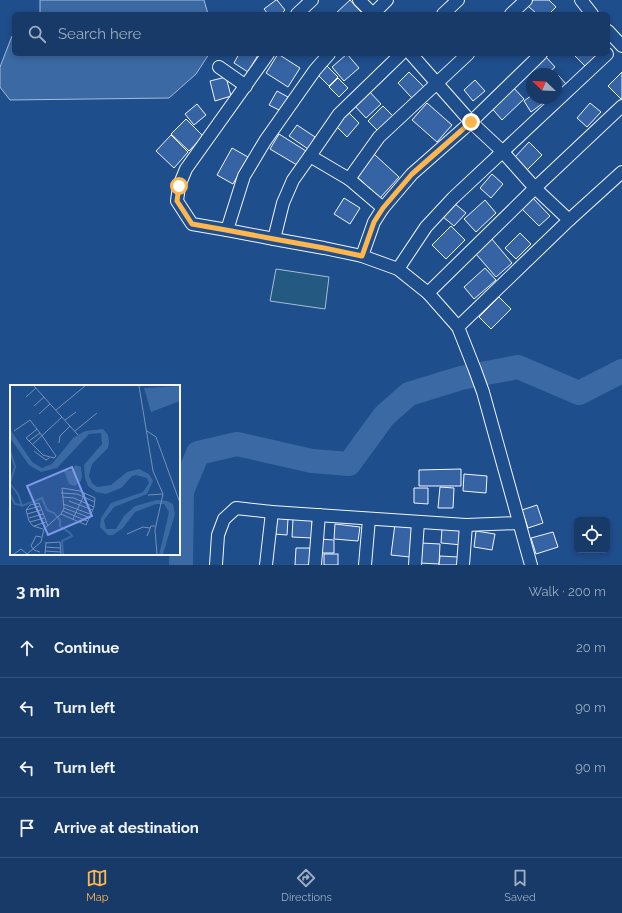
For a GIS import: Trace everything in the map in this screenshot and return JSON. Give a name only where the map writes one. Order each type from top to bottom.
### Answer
[{"type":"street","points":[[299,12],[312,0]]},
{"type":"street","points":[[360,0],[371,12]]},
{"type":"street","points":[[375,12],[387,0]]},
{"type":"street","points":[[445,12],[458,0]]},
{"type":"street","points":[[513,12],[526,0]]},
{"type":"street","points":[[610,33],[620,45],[610,51]]},
{"type":"street","points":[[267,56],[186,169],[179,186],[177,201],[192,224],[362,256],[398,269],[428,293],[458,327],[476,370],[531,565]]},
{"type":"street","points":[[226,230],[244,176],[270,134],[315,70],[327,56]]},
{"type":"street","points":[[274,239],[283,203],[293,180],[339,114],[399,56]]},
{"type":"street","points":[[413,56],[471,122],[502,151],[536,188],[569,220]]},
{"type":"street","points":[[349,179],[379,138],[466,56]]},
{"type":"street","points":[[362,256],[374,222],[383,208],[412,174],[471,122],[539,56]]},
{"type":"street","points":[[398,269],[426,227],[453,198],[604,56]]},
{"type":"street","points":[[219,67],[246,86]]},
{"type":"street","points":[[428,293],[622,106]]},
{"type":"street","points":[[310,156],[349,179],[383,208]]},
{"type":"street","points":[[458,327],[569,220],[622,172]]},
{"type":"street","points":[[216,565],[218,535],[224,519],[236,508],[272,512],[466,525],[519,523]]},
{"type":"street","points":[[266,565],[272,512]]},
{"type":"street","points":[[315,565],[319,515]]},
{"type":"street","points":[[365,565],[368,518]]},
{"type":"street","points":[[415,565],[418,522]]},
{"type":"street","points":[[463,565],[466,525]]},
{"type":"shaded area","points":[[40,0],[204,0],[207,12],[40,12]]},
{"type":"shaded area","points":[[12,36],[12,56],[208,56],[196,74],[169,98],[10,100],[0,87],[0,67]]},
{"type":"shaded area","points":[[276,269],[329,277],[325,309],[270,301]]},
{"type":"building","points":[[277,0],[285,10],[283,12],[266,12],[264,9]]},
{"type":"building","points":[[350,0],[361,12],[337,12]]},
{"type":"building","points":[[533,0],[549,0],[556,7],[551,12],[535,12],[528,6]]},
{"type":"building","points":[[238,56],[257,56],[248,72],[234,63]]},
{"type":"building","points":[[277,56],[281,56],[300,68],[288,87],[266,73]]},
{"type":"building","points":[[345,56],[349,56],[359,68],[344,81],[332,67]]},
{"type":"building","points":[[575,56],[596,56],[585,66]]},
{"type":"building","points":[[546,57],[555,67],[554,68],[535,68]]},
{"type":"building","points":[[326,65],[338,77],[329,86],[317,74]]},
{"type":"building","points":[[409,72],[424,87],[412,98],[398,83]]},
{"type":"building","points":[[622,72],[622,97],[621,99],[608,86]]},
{"type":"building","points":[[226,77],[231,96],[215,101],[210,81]]},
{"type":"building","points":[[338,78],[348,88],[339,97],[329,87]]},
{"type":"building","points":[[562,79],[567,85],[562,90]]},
{"type":"building","points":[[475,80],[485,91],[473,101],[464,90]]},
{"type":"building","points":[[511,85],[524,99],[502,120],[489,105]]},
{"type":"building","points":[[368,90],[381,104],[366,118],[353,104]]},
{"type":"building","points":[[277,91],[288,97],[281,111],[269,105]]},
{"type":"building","points":[[526,100],[526,104],[542,104],[531,112],[524,101]]},
{"type":"building","points":[[427,103],[452,125],[437,142],[412,120]]},
{"type":"building","points":[[590,103],[601,112],[587,127],[577,118]]},
{"type":"building","points":[[197,104],[206,115],[194,125],[185,114]]},
{"type":"building","points":[[383,106],[394,117],[379,132],[368,121]]},
{"type":"building","points":[[347,111],[359,123],[347,137],[334,124]]},
{"type":"building","points":[[186,119],[203,136],[189,151],[171,134]]},
{"type":"building","points":[[297,125],[315,137],[308,149],[289,136]]},
{"type":"building","points":[[279,134],[306,151],[297,165],[270,149]]},
{"type":"building","points":[[171,135],[188,152],[174,168],[156,151]]},
{"type":"building","points":[[529,142],[542,155],[526,171],[514,158]]},
{"type":"building","points":[[232,148],[248,157],[233,184],[217,175]]},
{"type":"building","points":[[374,154],[399,177],[380,198],[355,175]]},
{"type":"building","points":[[492,174],[503,184],[491,198],[480,188]]},
{"type":"building","points":[[531,196],[550,216],[539,226],[520,207]]},
{"type":"building","points":[[344,198],[360,208],[350,224],[334,214]]},
{"type":"building","points":[[485,200],[496,213],[476,232],[464,219]]},
{"type":"building","points":[[454,203],[466,213],[454,226],[442,216]]},
{"type":"building","points":[[451,226],[465,240],[446,259],[432,245]]},
{"type":"building","points":[[520,233],[531,244],[516,259],[505,248]]},
{"type":"building","points":[[491,238],[512,263],[496,277],[475,253]]},
{"type":"building","points":[[485,268],[496,280],[474,299],[464,287]]},
{"type":"building","points":[[499,297],[511,309],[491,329],[479,317]]},
{"type":"building","points":[[461,469],[461,486],[419,486],[419,470]]},
{"type":"building","points":[[464,474],[487,476],[486,493],[463,491]]},
{"type":"building","points":[[440,487],[454,488],[453,508],[438,508]]},
{"type":"building","points":[[414,488],[428,488],[428,504],[414,503]]},
{"type":"building","points":[[537,505],[543,523],[528,528],[522,510]]},
{"type":"building","points":[[275,518],[288,519],[287,535],[274,534]]},
{"type":"building","points":[[293,519],[312,520],[312,538],[292,537]]},
{"type":"building","points":[[335,524],[360,527],[358,541],[334,539]]},
{"type":"building","points":[[395,524],[414,526],[410,557],[391,555]]},
{"type":"building","points":[[442,528],[463,529],[462,545],[441,543]]},
{"type":"building","points":[[476,531],[495,534],[492,550],[474,547]]},
{"type":"building","points":[[553,532],[558,547],[536,554],[531,538]]},
{"type":"building","points":[[320,539],[334,540],[334,553],[320,553]]},
{"type":"building","points":[[421,543],[440,544],[439,564],[420,563]]},
{"type":"building","points":[[296,548],[310,548],[309,565],[295,565]]},
{"type":"building","points":[[324,554],[338,554],[338,565],[324,565]]},
{"type":"building","points":[[440,556],[458,557],[458,565],[439,565]]},
{"type":"waterway","points":[[181,565],[182,491],[198,453],[237,444],[312,461],[349,464],[384,416],[409,394],[461,378],[518,367],[579,393],[622,371]]},
{"type":"route","points":[[179,186],[177,201],[192,224],[362,256],[374,222],[383,208],[412,174],[471,122]]}]
